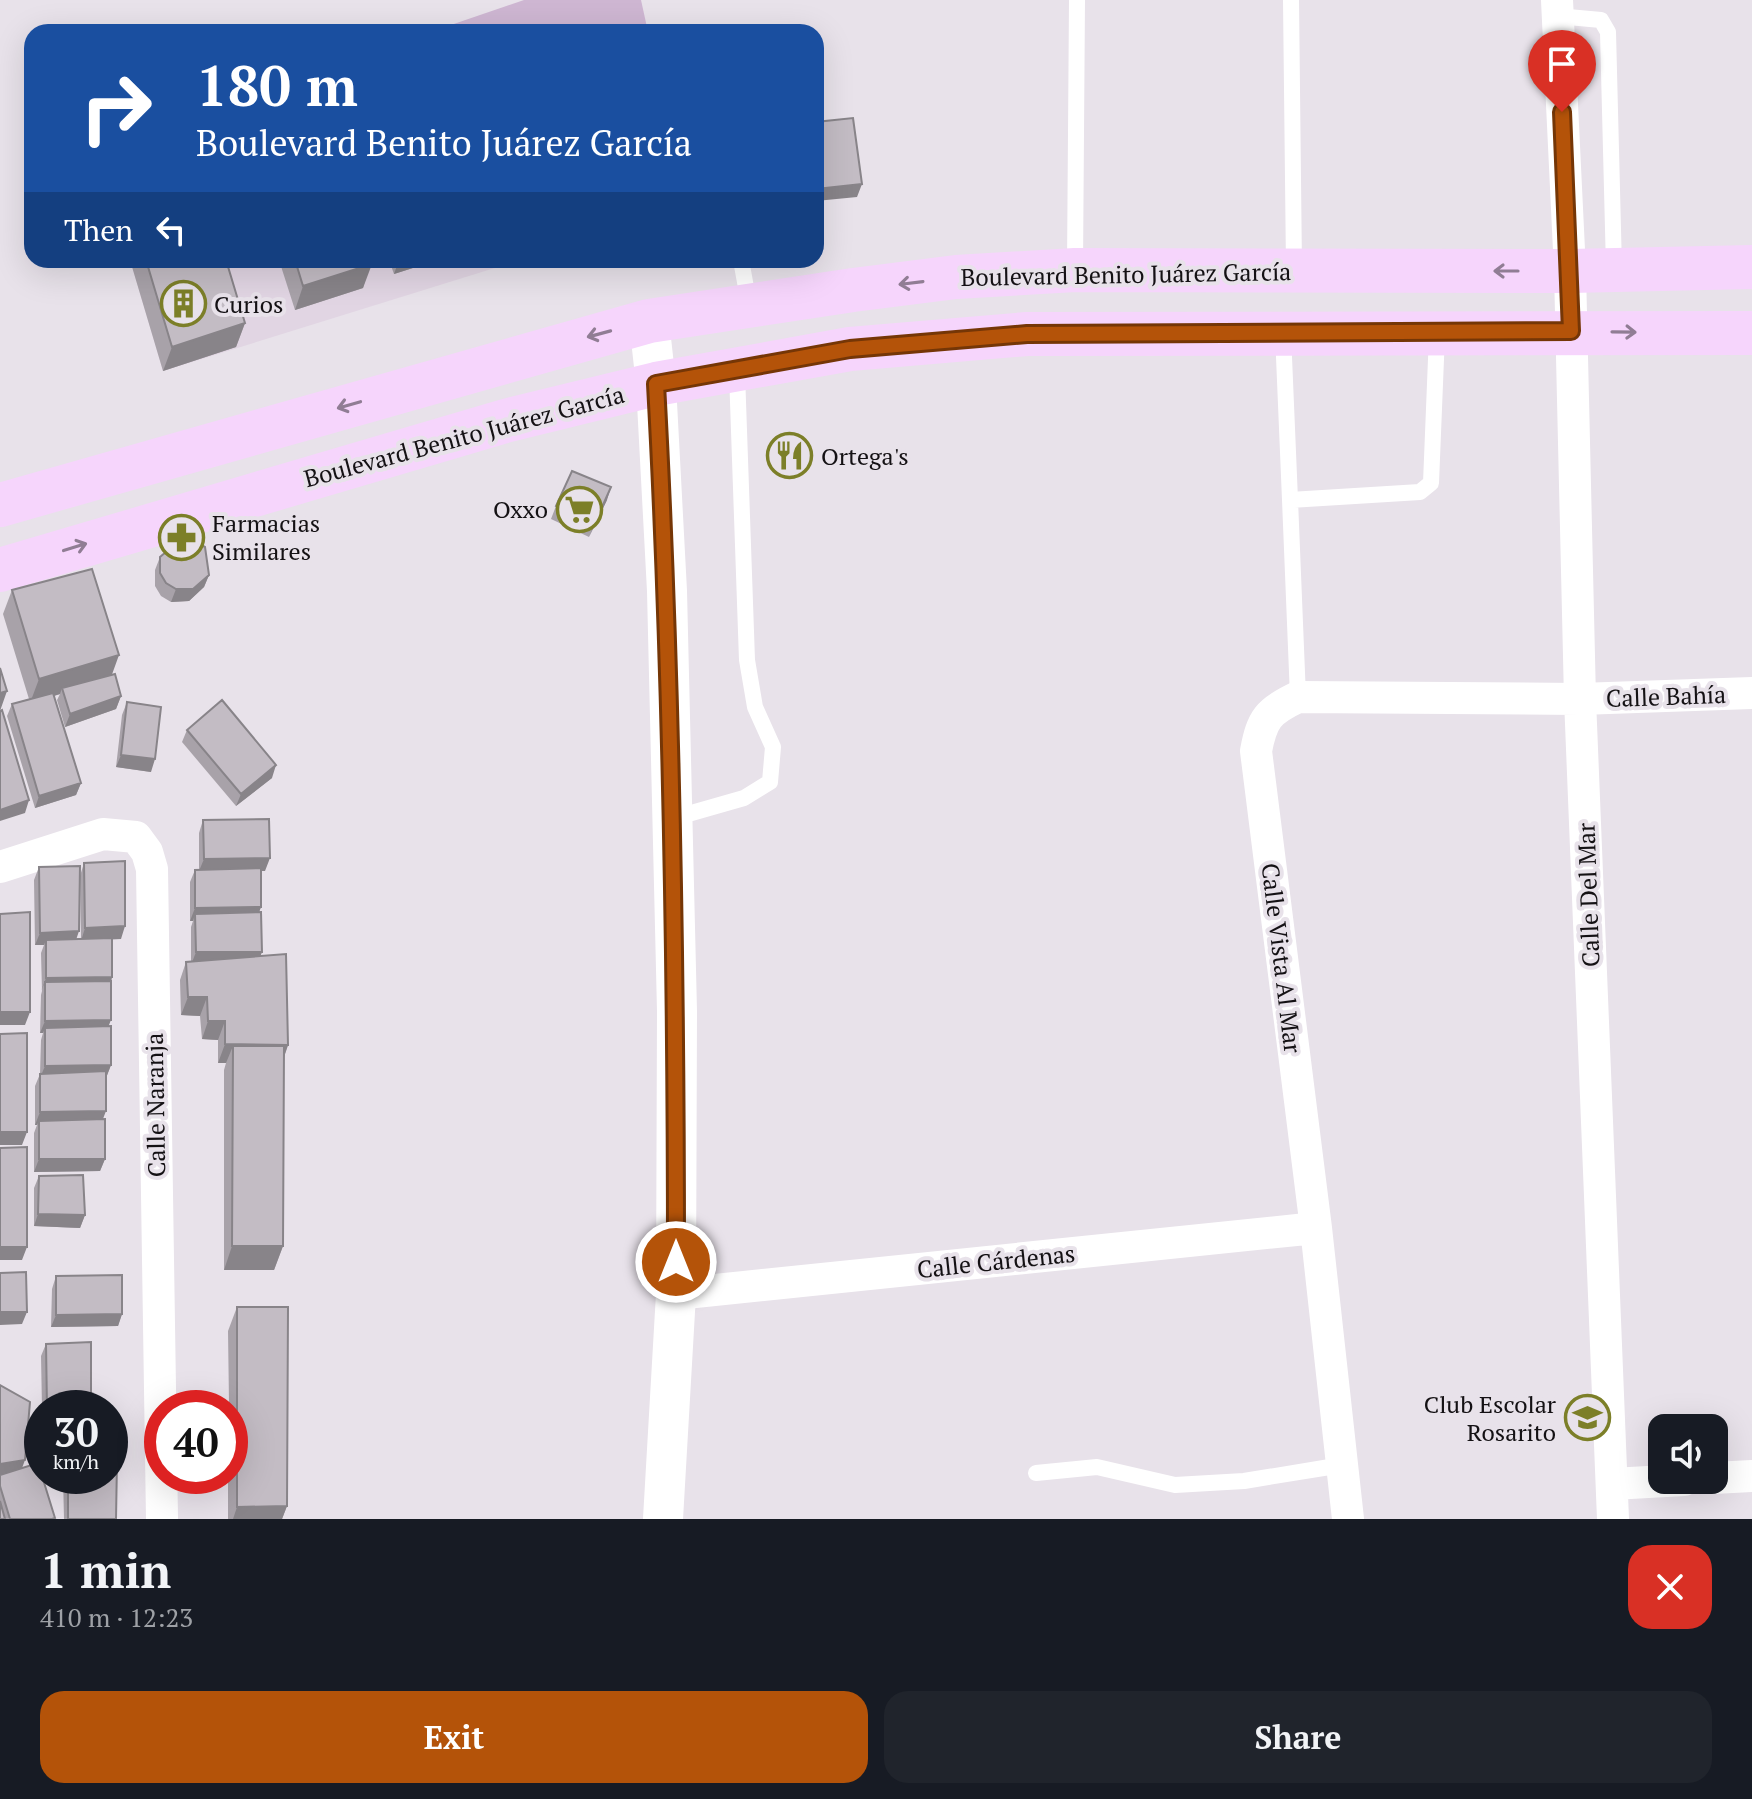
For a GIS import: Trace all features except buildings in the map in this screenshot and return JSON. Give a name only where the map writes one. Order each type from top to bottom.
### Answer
[{"type":"main road","name":"Boulevard Benito Juárez García","points":[[0,505],[649,321],[956,277],[1075,270],[1570,271],[1752,267]]},
{"type":"main road","name":"Boulevard Benito Juárez García","points":[[0,570],[505,421],[656,384],[850,349],[1027,334],[1752,333]]},
{"type":"street","name":"Calle Del Mar","points":[[1557,8],[1570,271],[1580,699],[1613,1519]]},
{"type":"street","points":[[649,321],[656,384],[667,591],[677,1011],[676,1294],[663,1519]]},
{"type":"street","name":"Calle Bahía","points":[[1580,699],[1752,693]]},
{"type":"street","points":[[1298,697],[1580,699]]},
{"type":"street","name":"Calle Vista Al Mar","points":[[1298,697],[1278,707],[1261,724],[1256,751],[1316,1228],[1348,1519]]},
{"type":"street","name":"Calle Naranja","points":[[0,867],[103,834],[119,833],[136,837],[147,852],[152,869],[162,1519]]},
{"type":"street","name":"Calle Cárdenas","points":[[676,1294],[1316,1228]]},
{"type":"street","points":[[1728,1477],[1752,1476]]},
{"type":"street","points":[[1612,1484],[1648,1482]]},
{"type":"lane","points":[[1075,270],[1077,0]]},
{"type":"lane","points":[[1291,0],[1294,270]]},
{"type":"lane","points":[[1557,8],[1601,20],[1608,32],[1614,270]]},
{"type":"lane","points":[[743,268],[750,305]]},
{"type":"lane","points":[[1283,332],[1298,697]]},
{"type":"lane","points":[[1290,500],[1420,492],[1431,483],[1437,332]]},
{"type":"lane","points":[[673,818],[744,798],[770,782],[773,747],[755,707],[747,660],[737,369]]},
{"type":"lane","points":[[1036,1473],[1097,1467],[1175,1485],[1244,1481],[1342,1465]]},
{"type":"shaded area","points":[[524,0],[641,0],[646,24],[454,24]]},
{"type":"shaded area","points":[[132,268],[495,268],[163,371]]},
{"type":"place","name":"Curios","points":[[183,304]]},
{"type":"place","name":"Ortega's","points":[[790,456]]},
{"type":"place","name":"Oxxo","points":[[579,509]]},
{"type":"place","name":"Farmacias Similares","points":[[181,537]]},
{"type":"place","name":"Club Escolar Rosarito","points":[[1587,1418]]},
{"type":"route","points":[[676,1262],[677,1011],[667,591],[656,384],[850,349],[1027,334],[1571,331],[1562,112]]}]
